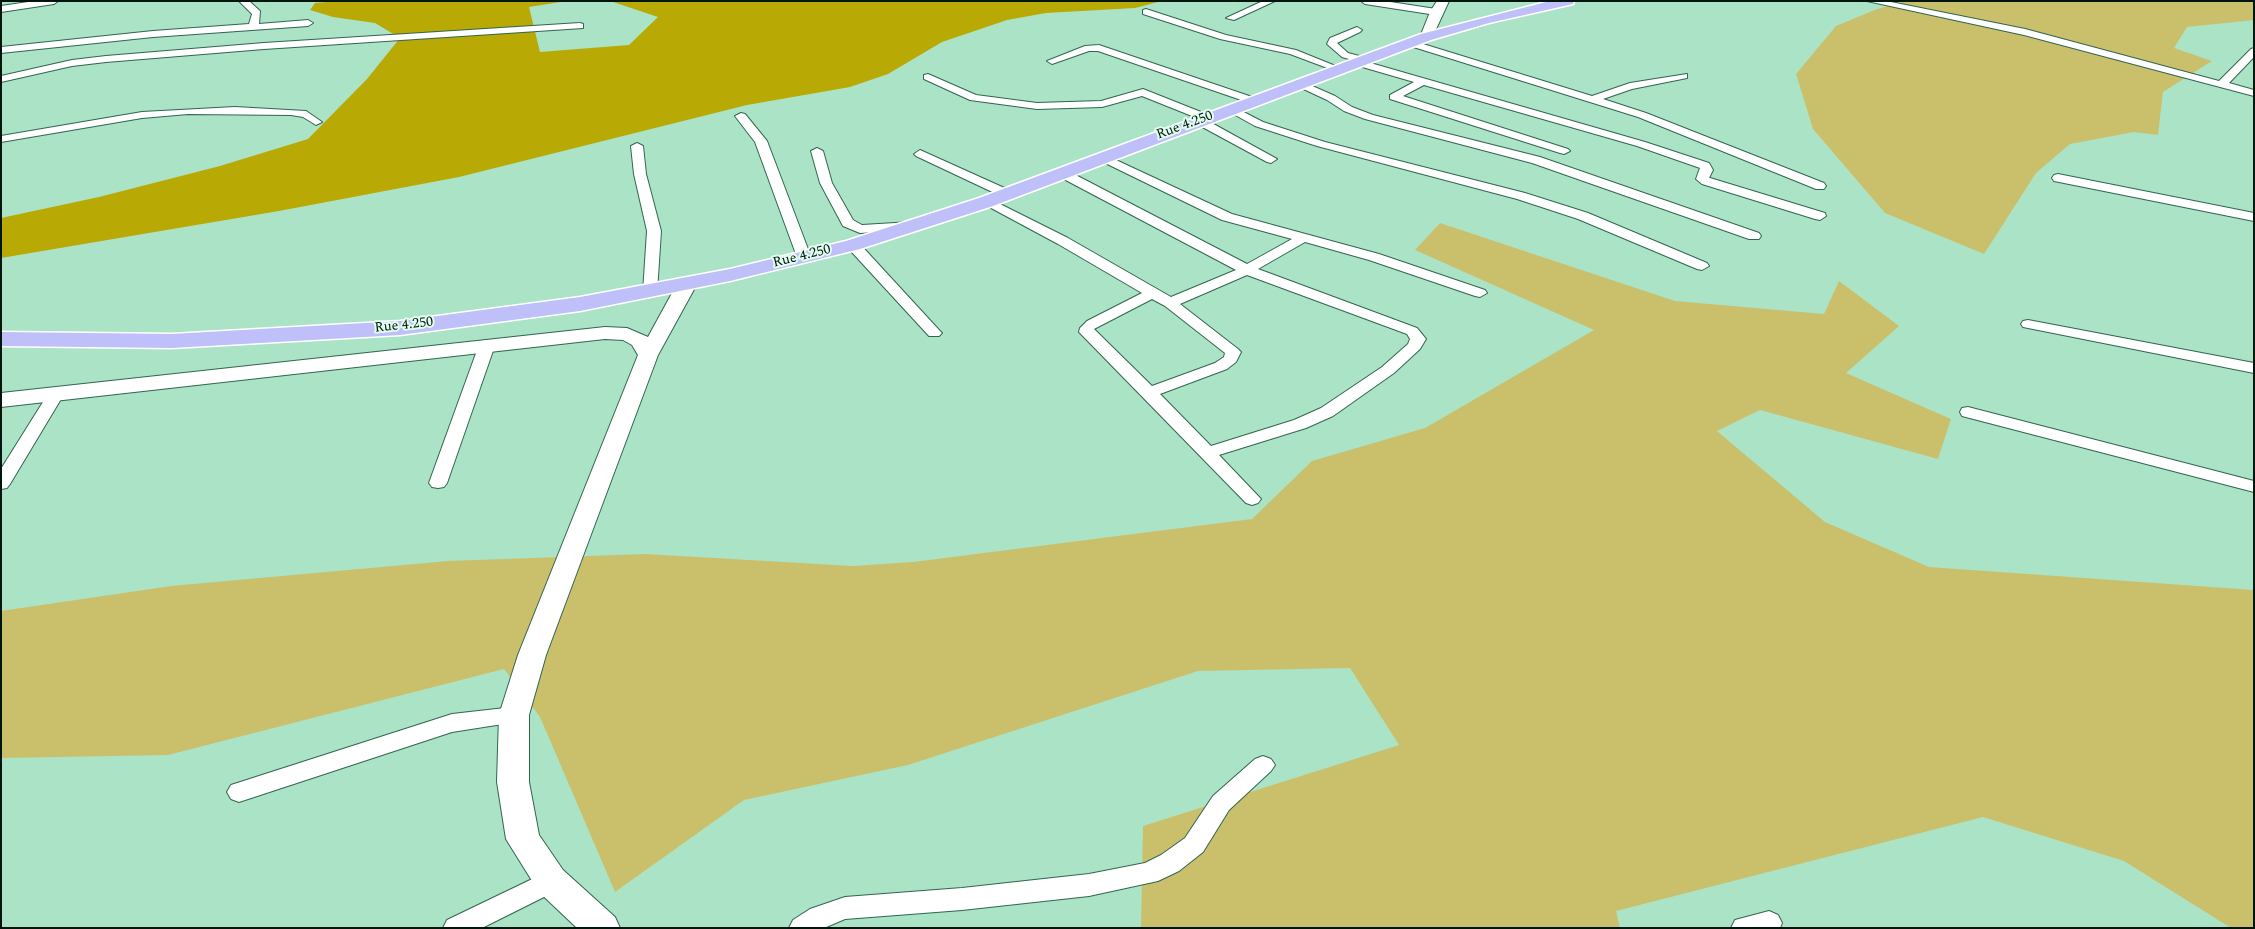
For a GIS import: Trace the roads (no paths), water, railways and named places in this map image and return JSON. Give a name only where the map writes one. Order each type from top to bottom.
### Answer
[{"type":"main road","name":"Rue 4.250","points":[[1,339],[162,341],[400,328],[504,315],[650,292],[853,245],[986,202],[1418,40],[1486,20],[1568,1]]},
{"type":"street","points":[[1,9],[54,1]]},
{"type":"street","points":[[243,1],[257,12],[253,27]]},
{"type":"street","points":[[1231,18],[1271,1]]},
{"type":"street","points":[[1365,1],[1439,6],[1418,40],[1642,115],[1820,186]]},
{"type":"street","points":[[1871,1],[2024,32],[2254,93]]},
{"type":"street","points":[[1146,12],[1223,37],[1293,52],[1338,69]]},
{"type":"street","points":[[1,50],[66,42],[308,23]]},
{"type":"street","points":[[1,79],[72,63],[106,59],[264,46],[580,26]]},
{"type":"street","points":[[1357,30],[1333,40],[1332,44],[1345,55],[1359,61],[1582,126],[1682,158],[1707,168],[1702,177],[1706,181],[1820,216]]},
{"type":"street","points":[[1052,61],[1088,48],[1099,48],[1254,101]]},
{"type":"street","points":[[2221,85],[2254,51]]},
{"type":"street","points":[[1594,99],[1630,86],[1683,76]]},
{"type":"street","points":[[928,77],[974,98],[1037,106],[1095,105],[1143,92],[1203,120],[1271,160]]},
{"type":"street","points":[[1423,81],[1394,97],[1564,151]]},
{"type":"street","points":[[1301,84],[1331,98],[1348,109],[1369,117],[1536,160],[1754,236]]},
{"type":"street","points":[[1232,109],[1259,124],[1321,144],[1530,199],[1583,216],[1702,266]]},
{"type":"street","points":[[1,139],[142,115],[188,111],[291,112],[306,114],[316,122]]},
{"type":"street","points":[[741,116],[761,141],[804,257]]},
{"type":"street","points":[[637,146],[640,174],[654,231],[650,292]]},
{"type":"street","points":[[817,151],[826,184],[848,223],[860,228],[912,226]]},
{"type":"street","points":[[920,154],[1007,194]]},
{"type":"street","points":[[1103,158],[1227,217],[1374,257],[1480,293]]},
{"type":"street","points":[[1062,173],[1247,270],[1412,331],[1418,339],[1415,346],[1388,370],[1327,412],[1300,424],[1207,453]]},
{"type":"street","points":[[2058,178],[2254,217]]},
{"type":"street","points":[[986,202],[1064,240],[1170,303],[1233,352],[1232,359],[1221,366],[1148,392]]},
{"type":"street","points":[[1170,303],[1247,270],[1303,238]]},
{"type":"street","points":[[853,245],[934,333]]},
{"type":"street","points":[[602,928],[551,882],[523,839],[513,782],[514,715],[532,655],[648,355],[687,284]]},
{"type":"street","points":[[1152,293],[1092,324],[1087,328],[1087,332],[1252,499]]},
{"type":"street","points":[[2028,324],[2254,368]]},
{"type":"street","points":[[1,400],[605,333],[627,334],[640,341],[648,355]]},
{"type":"street","points":[[438,483],[487,346]]},
{"type":"street","points":[[1,484],[56,394]]},
{"type":"street","points":[[1968,412],[2254,486]]},
{"type":"street","points":[[239,792],[452,723],[514,715]]},
{"type":"street","points":[[802,928],[819,917],[845,908],[962,899],[1089,885],[1148,873],[1170,863],[1194,845],[1221,803],[1263,766]]},
{"type":"street","points":[[456,928],[551,882]]},
{"type":"street","points":[[1744,928],[1769,923]]}]
